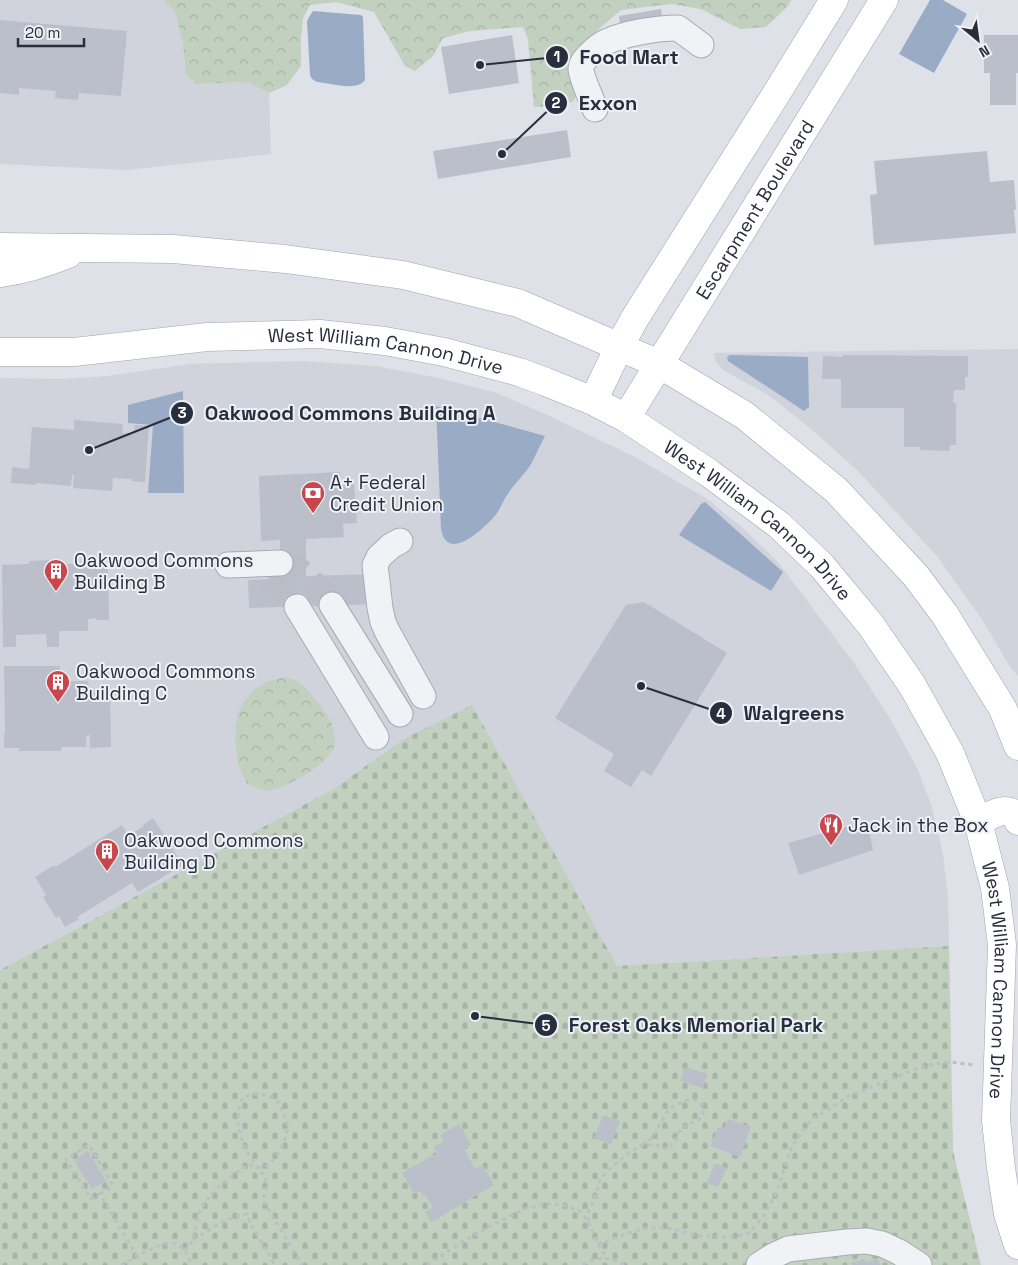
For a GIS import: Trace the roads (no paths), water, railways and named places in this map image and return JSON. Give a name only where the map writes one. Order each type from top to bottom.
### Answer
[{"type":"main road","points":[[593,401],[635,318],[834,0]]},
{"type":"main road","name":"Escarpment Boulevard","points":[[626,418],[884,0]]},
{"type":"main road","points":[[0,247],[173,249],[285,259],[403,275],[518,303],[659,364],[744,416],[836,490],[916,576],[945,616],[1003,709],[1018,746]]},
{"type":"main road","points":[[0,274],[48,263],[86,248]]},
{"type":"main road","name":"West William Cannon Drive","points":[[0,352],[74,352],[207,338],[320,334],[385,341],[444,352],[519,372],[593,401],[626,418],[709,472],[778,525],[822,566],[870,624],[912,686],[950,753],[978,822],[995,888],[1002,946],[996,1120],[1008,1214],[1018,1245]]},
{"type":"main road","points":[[978,822],[996,812],[1005,810],[1012,812],[1018,821]]},
{"type":"lane","points":[[595,109],[581,67],[585,58],[605,42],[665,28],[678,28],[701,45]]},
{"type":"lane","points":[[400,541],[379,557],[376,566],[382,622],[423,696]]},
{"type":"lane","points":[[228,565],[274,571]]},
{"type":"lane","points":[[332,605],[400,714]]},
{"type":"lane","points":[[297,607],[376,737]]},
{"type":"lane","points":[[759,1265],[788,1249],[868,1241],[882,1244],[899,1252],[919,1265]]},
{"type":"water","points":[[930,0],[943,0],[967,14],[934,73],[899,54]]},
{"type":"water","points":[[313,11],[361,15],[363,17],[365,80],[361,84],[343,86],[317,82],[312,79],[310,75],[307,21]]},
{"type":"water","points":[[730,355],[808,357],[809,407],[804,411],[728,361],[727,357]]},
{"type":"water","points":[[183,391],[184,493],[148,493],[153,425],[128,423],[128,405]]},
{"type":"water","points":[[436,406],[545,436],[531,464],[509,492],[495,515],[480,530],[457,544],[450,543],[444,539],[441,529]]},
{"type":"water","points":[[705,502],[783,572],[771,591],[679,535],[701,504]]},
{"type":"tunnel","points":[[280,563],[294,566],[300,570],[332,605]]},
{"type":"tunnel","points":[[268,579],[280,587],[297,607]]},
{"type":"place","name":"Food Mart","points":[[480,65]]},
{"type":"place","name":"Exxon","points":[[502,154]]},
{"type":"place","name":"Oakwood Commons Building A","points":[[89,450]]},
{"type":"place","name":"A+ Federal Credit Union","points":[[313,514]]},
{"type":"place","name":"Oakwood Commons Building B","points":[[56,592]]},
{"type":"place","name":"Walgreens","points":[[641,686]]},
{"type":"place","name":"Oakwood Commons Building C","points":[[58,703]]},
{"type":"place","name":"Jack in the Box","points":[[831,846]]},
{"type":"place","name":"Oakwood Commons Building D","points":[[107,872]]},
{"type":"place","name":"Forest Oaks Memorial Park","points":[[475,1016]]}]
